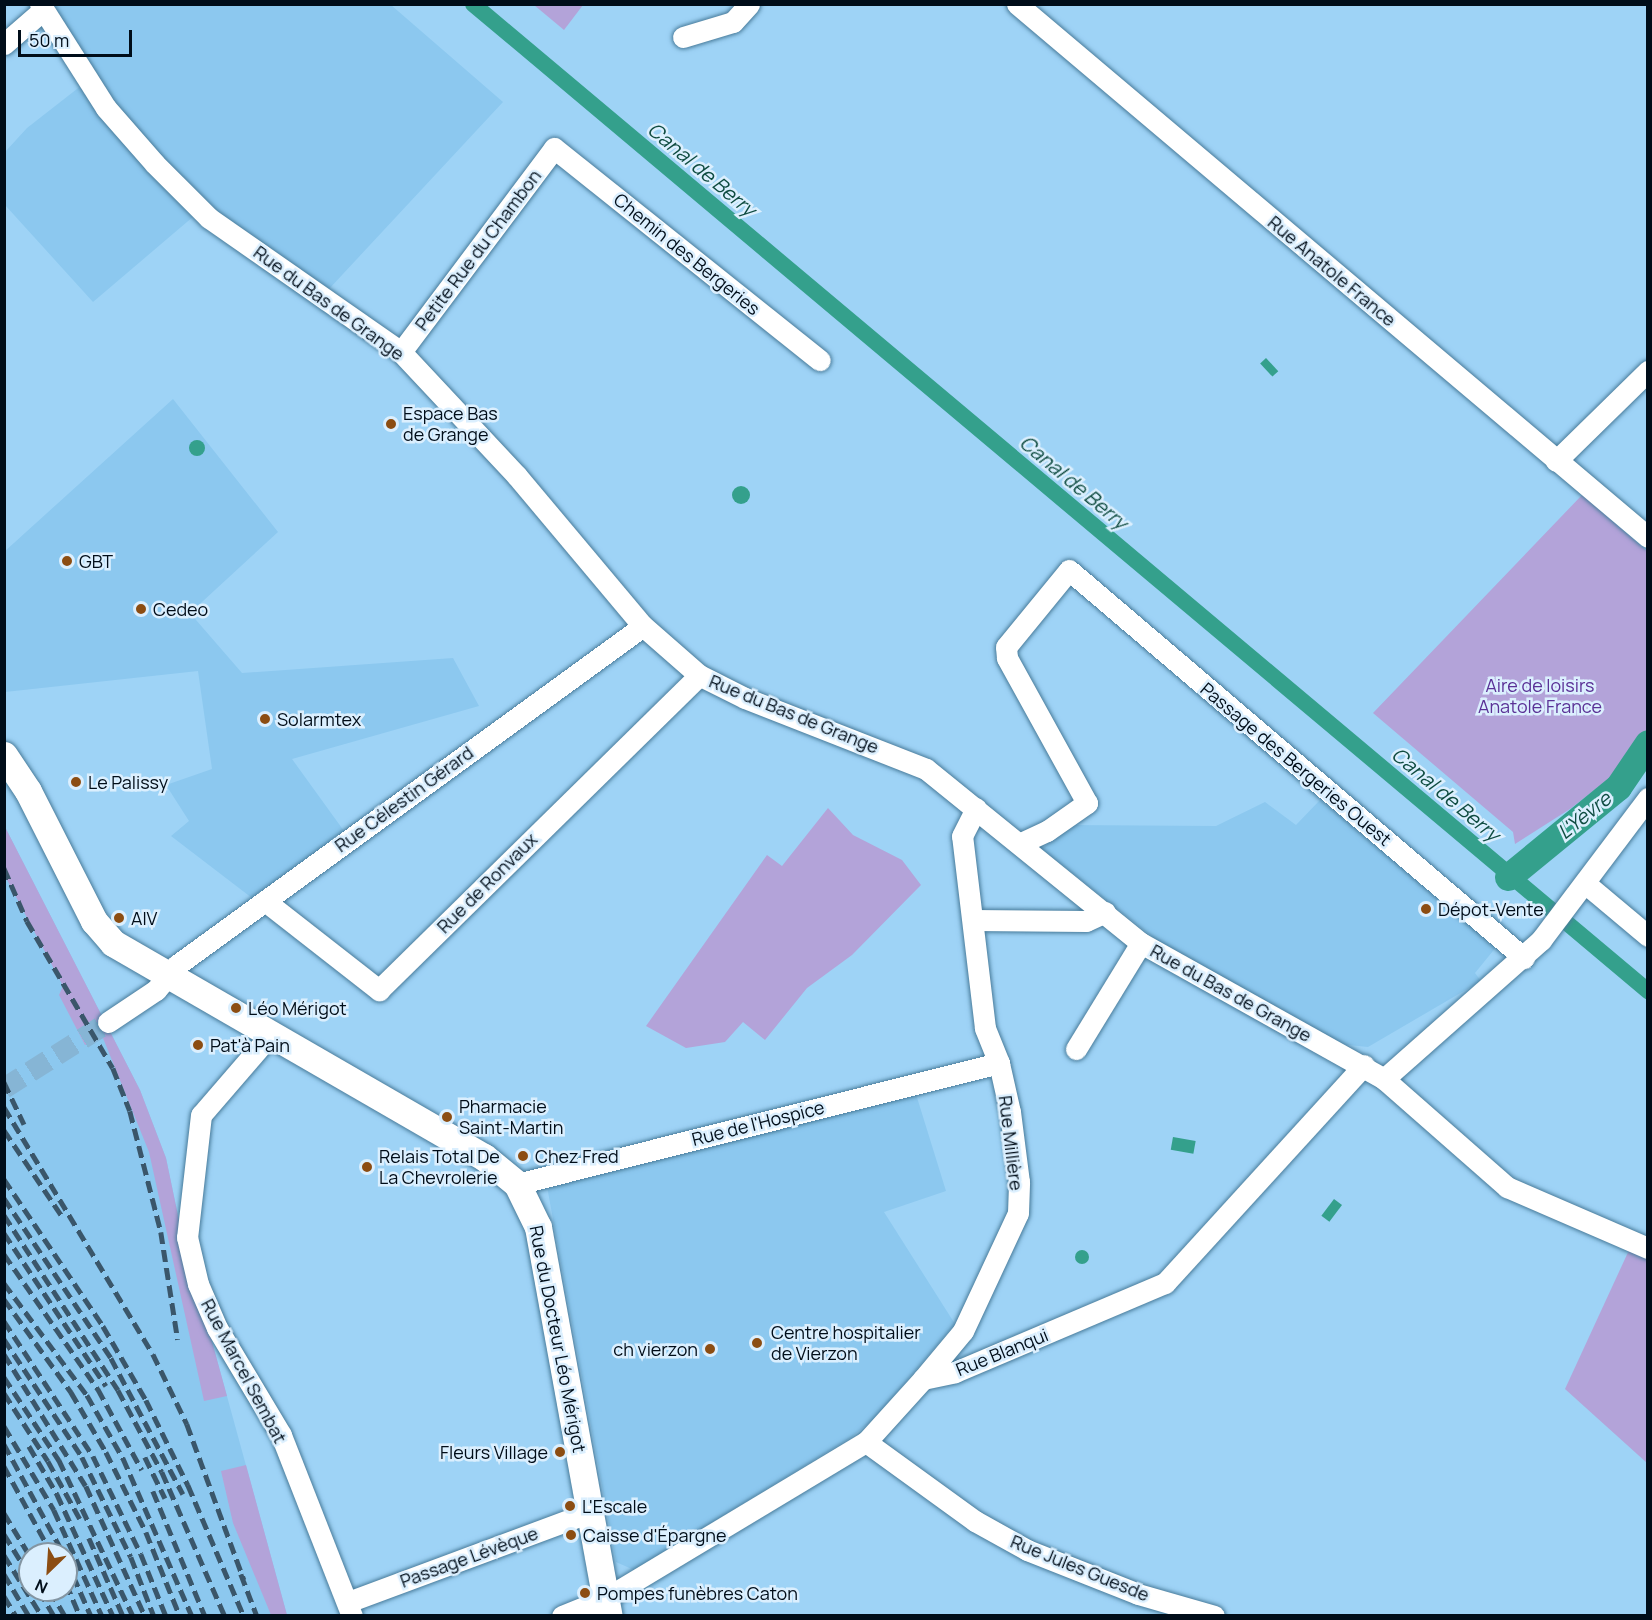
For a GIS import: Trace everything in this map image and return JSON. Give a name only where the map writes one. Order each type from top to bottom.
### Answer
[{"type":"main road","name":"Rue du Docteur Léo Mérigot","points":[[4,755],[102,931],[120,949],[484,1157],[517,1184],[538,1227],[608,1607]]},
{"type":"street","points":[[683,37],[733,22],[749,4]]},
{"type":"street","name":"Rue Anatole France","points":[[1017,4],[1647,537]]},
{"type":"street","points":[[4,44],[42,7]]},
{"type":"street","name":"Rue du Bas de Grange","points":[[42,7],[106,108],[209,218],[401,352],[517,476],[643,626],[699,675],[745,698],[904,758],[926,769],[1021,843],[1141,943],[1364,1065],[1384,1079],[1507,1187],[1647,1248]]},
{"type":"street","name":"Petite Rue du Chambon","points":[[401,352],[554,148]]},
{"type":"street","name":"Chemin des Bergeries","points":[[554,148],[820,360]]},
{"type":"street","points":[[1556,461],[1647,371]]},
{"type":"street","name":"Passage des Bergeries Ouest","points":[[1021,843],[1047,831],[1087,803],[1007,658],[1006,647],[1069,570],[1524,958]]},
{"type":"street","name":"Rue Célestin Gérard","points":[[108,1022],[156,990],[177,965],[643,626]]},
{"type":"street","name":"Rue de Ronvaux","points":[[265,901],[379,990],[699,675]]},
{"type":"street","points":[[1384,1079],[1524,958],[1541,940],[1586,884],[1647,798]]},
{"type":"street","name":"Rue Millière","points":[[923,1379],[963,1331],[1018,1213],[1016,1158],[999,1063],[984,1028],[962,836],[976,808]]},
{"type":"street","points":[[1586,884],[1647,936]]},
{"type":"street","points":[[973,920],[1086,921],[1105,912]]},
{"type":"street","points":[[1076,1049],[1141,943]]},
{"type":"street","name":"Rue Marcel Sembat","points":[[271,1034],[201,1115],[187,1237],[198,1284],[217,1328],[280,1436],[350,1609]]},
{"type":"street","name":"Rue de l'Hospice","points":[[517,1184],[999,1063]]},
{"type":"street","name":"Rue Blanqui","points":[[923,1379],[955,1372],[1165,1283],[1364,1065]]},
{"type":"street","points":[[562,1616],[608,1607],[866,1442],[923,1379]]},
{"type":"street","name":"Rue Jules Guesde","points":[[866,1442],[975,1521],[1027,1550],[1138,1594],[1214,1616]]},
{"type":"street","name":"Passage Lévèque","points":[[350,1609],[590,1512]]},
{"type":"shaded area","points":[[45,5],[391,5],[503,102],[316,303],[194,216],[93,302],[5,205],[5,152],[27,128],[91,78]]},
{"type":"shaded area","points":[[1266,358],[1278,371],[1272,377],[1260,363]]},
{"type":"shaded area","points":[[173,399],[278,532],[190,613],[242,673],[453,658],[479,706],[292,759],[344,831],[252,898],[171,836],[189,821],[166,785],[212,769],[198,671],[5,692],[4,552]]},
{"type":"shaded area","points":[[197,440],[205,448],[197,456],[189,448]]},
{"type":"shaded area","points":[[741,486],[747,489],[750,495],[747,501],[741,504],[735,501],[732,495],[735,489]]},
{"type":"shaded area","points":[[1320,800],[1497,946],[1475,973],[1481,981],[1368,1047],[1340,1044],[1158,941],[1042,849],[1067,825],[1216,826],[1265,802],[1296,825]]},
{"type":"shaded area","points":[[4,825],[140,1090],[166,1158],[180,1225],[287,1615],[5,1615]]},
{"type":"shaded area","name":"Centre hospitalier de Vierzon","points":[[915,1091],[946,1191],[884,1212],[955,1324],[875,1418],[850,1438],[634,1570],[616,1562],[546,1181]]},
{"type":"shaded area","points":[[1173,1137],[1196,1141],[1193,1154],[1171,1150]]},
{"type":"shaded area","points":[[1334,1199],[1342,1205],[1329,1222],[1321,1216]]},
{"type":"shaded area","points":[[1082,1250],[1087,1252],[1089,1257],[1087,1262],[1082,1264],[1077,1262],[1075,1257],[1077,1252]]},
{"type":"green space","points":[[534,5],[583,5],[564,30]]},
{"type":"green space","name":"Aire de loisirs Anatole France","points":[[1582,495],[1647,551],[1647,739],[1638,756],[1570,809],[1515,844],[1513,832],[1373,713]]},
{"type":"green space","points":[[828,808],[853,835],[902,860],[921,885],[852,955],[807,988],[765,1040],[743,1022],[725,1042],[686,1048],[646,1026],[767,855],[782,866]]},
{"type":"green space","points":[[4,825],[140,1090],[166,1158],[180,1225],[227,1396],[204,1401],[149,1152],[103,1038],[85,1045],[59,995],[63,986],[5,876]]},
{"type":"green space","points":[[1630,1248],[1647,1255],[1647,1463],[1565,1389]]},
{"type":"green space","points":[[246,1465],[287,1615],[271,1615],[233,1523],[221,1471]]},
{"type":"waterway","name":"Canal de Berry","points":[[473,4],[1648,991]]},
{"type":"waterway","name":"L'Yèvre","points":[[1508,877],[1618,787],[1648,743]]},
{"type":"tunnel","points":[[4,1088],[108,1022]]},
{"type":"railway","points":[[4,868],[27,921],[113,1068],[130,1111],[161,1232],[178,1340]]},
{"type":"railway","points":[[4,1082],[24,1124]]},
{"type":"railway","points":[[4,1107],[153,1354],[187,1424],[244,1580]]},
{"type":"railway","points":[[4,1130],[64,1219]]},
{"type":"railway","points":[[4,1179],[103,1326],[146,1400],[188,1485],[244,1616]]},
{"type":"railway","points":[[4,1198],[111,1358],[183,1494]]},
{"type":"railway","points":[[4,1215],[118,1390],[162,1472],[225,1616]]},
{"type":"railway","points":[[4,1233],[106,1386]]},
{"type":"railway","points":[[4,1254],[98,1389],[142,1470]]},
{"type":"railway","points":[[4,1283],[87,1395],[123,1458],[192,1616]]},
{"type":"railway","points":[[4,1299],[71,1392],[106,1452],[146,1532],[180,1616]]},
{"type":"railway","points":[[4,1321],[93,1456],[141,1554],[166,1616]]},
{"type":"railway","points":[[4,1339],[82,1457],[131,1557],[154,1616]]},
{"type":"railway","points":[[4,1354],[86,1486],[145,1616]]},
{"type":"railway","points":[[4,1377],[59,1460],[133,1616]]},
{"type":"railway","points":[[4,1393],[48,1461],[80,1519]]},
{"type":"railway","points":[[4,1426],[54,1510],[102,1616]]},
{"type":"railway","points":[[4,1444],[57,1542]]},
{"type":"railway","points":[[29,1446],[57,1494],[113,1616]]},
{"type":"railway","points":[[145,1457],[165,1498]]},
{"type":"railway","points":[[4,1466],[45,1542]]},
{"type":"railway","points":[[153,1491],[205,1616]]},
{"type":"railway","points":[[4,1513],[22,1542]]},
{"type":"railway","points":[[4,1534],[18,1557]]},
{"type":"railway","points":[[89,1538],[123,1616]]},
{"type":"railway","points":[[4,1555],[42,1616]]},
{"type":"railway","points":[[4,1574],[29,1616]]},
{"type":"railway","points":[[241,1574],[257,1616]]},
{"type":"railway","points":[[78,1586],[91,1616]]},
{"type":"railway","points":[[4,1596],[16,1616]]},
{"type":"railway","points":[[46,1602],[54,1616]]},
{"type":"railway","points":[[57,1602],[65,1616]]},
{"type":"railway","points":[[74,1602],[80,1616]]},
{"type":"place","name":"Espace Bas de Grange","points":[[391,424]]},
{"type":"place","name":"GBT","points":[[67,561]]},
{"type":"place","name":"Cedeo","points":[[141,609]]},
{"type":"place","name":"Solarmtex","points":[[265,719]]},
{"type":"place","name":"Le Palissy","points":[[76,782]]},
{"type":"place","name":"Dépot-Vente","points":[[1426,909]]},
{"type":"place","name":"AIV","points":[[119,918]]},
{"type":"place","name":"Léo Mérigot","points":[[236,1008]]},
{"type":"place","name":"Pat'à Pain","points":[[198,1045]]},
{"type":"place","name":"Pharmacie Saint-Martin","points":[[447,1117]]},
{"type":"place","name":"Chez Fred","points":[[523,1156]]},
{"type":"place","name":"Relais Total De La Chevrolerie","points":[[367,1167]]},
{"type":"place","name":"Centre hospitalier de Vierzon","points":[[757,1343]]},
{"type":"place","name":"ch vierzon","points":[[710,1349]]},
{"type":"place","name":"Fleurs Village","points":[[560,1452]]},
{"type":"place","name":"L'Escale","points":[[570,1506]]},
{"type":"place","name":"Caisse d'Épargne","points":[[571,1535]]},
{"type":"place","name":"Pompes funèbres Caton","points":[[585,1593]]}]
